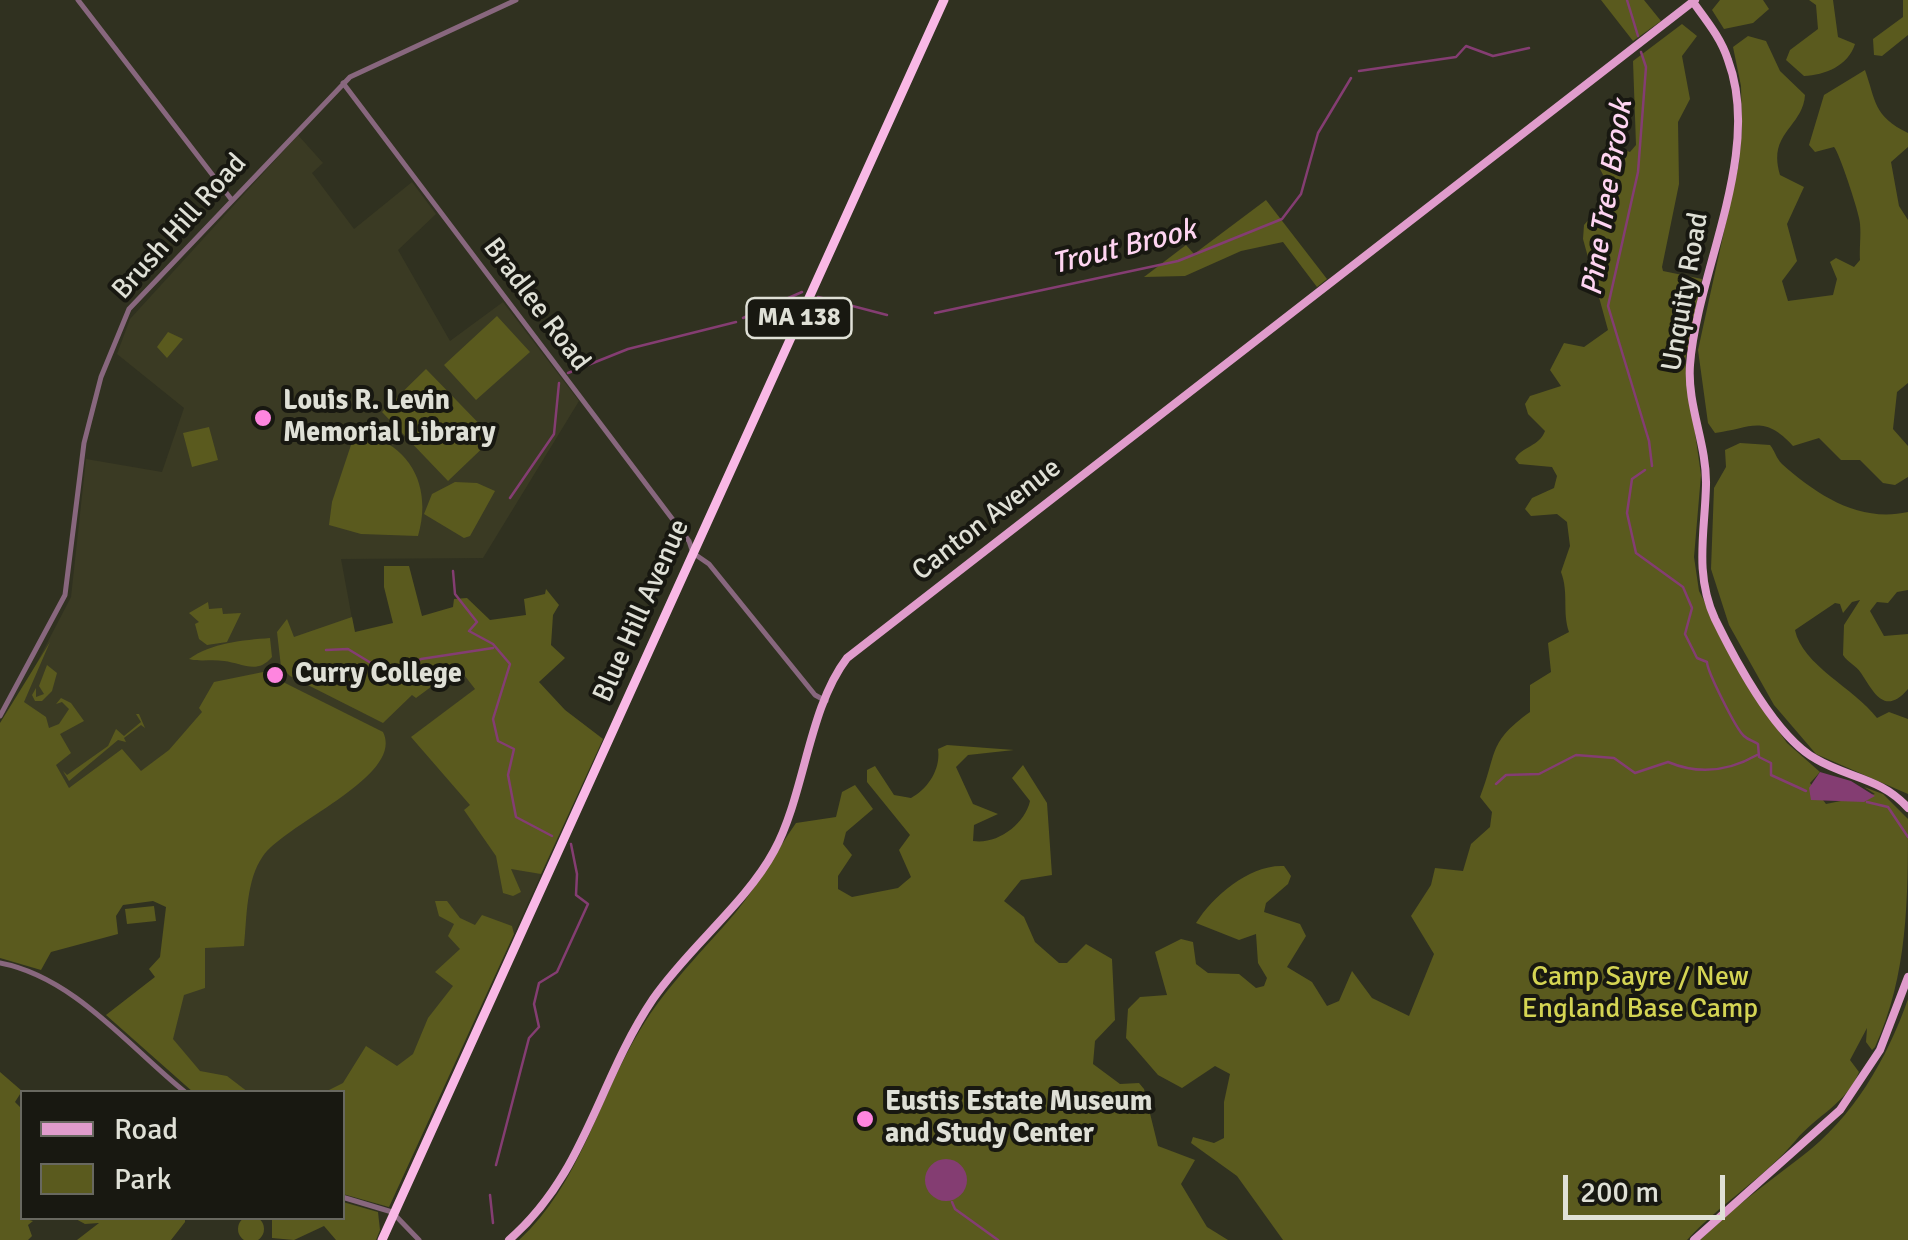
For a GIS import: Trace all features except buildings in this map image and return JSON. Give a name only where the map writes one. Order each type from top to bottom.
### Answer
[{"type":"highway","name":"Blue Hill Avenue","points":[[382,1240],[944,0]]},
{"type":"main road","name":"Canton Avenue","points":[[509,1240],[543,1209],[563,1181],[611,1072],[650,1004],[774,852],[847,658],[1692,0]]},
{"type":"main road","name":"Unquity Road","points":[[1692,0],[1726,52],[1736,100],[1730,178],[1690,369],[1706,477],[1700,548],[1704,588],[1736,657],[1794,741],[1824,764],[1879,784],[1908,808]]},
{"type":"main road","points":[[1694,1240],[1723,1210],[1810,1142],[1848,1100],[1882,1044],[1908,977]]},
{"type":"street","points":[[78,0],[231,200]]},
{"type":"street","name":"Brush Hill Road","points":[[0,716],[65,596],[81,457],[98,386],[124,318],[145,289],[343,83],[370,64],[516,0]]},
{"type":"street","name":"Bradlee Road","points":[[343,83],[689,541],[693,553],[709,564],[815,695],[829,698]]},
{"type":"street","points":[[0,963],[35,974],[68,993],[183,1090]]},
{"type":"street","points":[[345,1198],[394,1214],[420,1240]]},
{"type":"shaded area","name":"Curry College","points":[[298,135],[323,163],[312,173],[354,229],[412,182],[436,214],[398,250],[450,341],[503,302],[579,401],[483,558],[341,559],[356,640],[480,645],[603,739],[389,1207],[345,1195],[345,1090],[191,1090],[106,1015],[234,915],[46,814],[0,723],[18,699],[71,597],[86,459],[162,472],[184,408],[117,354],[130,319]]},
{"type":"shaded area","points":[[1820,772],[1851,781],[1875,796],[1864,802],[1811,800],[1809,788]]},
{"type":"shaded area","points":[[946,1159],[961,1165],[967,1180],[961,1195],[946,1201],[931,1195],[925,1180],[931,1165]]},
{"type":"green space","points":[[1601,0],[1644,0],[1661,21],[1633,41]]},
{"type":"green space","points":[[1720,0],[1763,0],[1769,9],[1753,23],[1724,29],[1712,10]]},
{"type":"green space","points":[[1809,0],[1833,0],[1838,37],[1855,44],[1835,68],[1804,76],[1786,60],[1790,50],[1818,29],[1816,5]]},
{"type":"green space","points":[[1903,0],[1908,0],[1908,35],[1882,56],[1874,55],[1873,39],[1903,17]]},
{"type":"green space","name":"Camp Sayre / New England Base Camp","points":[[1682,24],[1697,36],[1682,56],[1690,99],[1678,122],[1679,184],[1662,267],[1663,271],[1702,279],[1685,361],[1701,475],[1694,557],[1699,591],[1755,698],[1787,743],[1820,772],[1810,783],[1826,804],[1875,794],[1864,787],[1883,794],[1908,819],[1904,936],[1886,1020],[1872,1050],[1866,1042],[1867,1028],[1850,1060],[1859,1072],[1847,1092],[1687,1240],[1283,1240],[1237,1176],[1191,1143],[1193,1137],[1214,1143],[1224,1138],[1224,1102],[1230,1074],[1215,1066],[1182,1088],[1158,1075],[1126,1038],[1128,1009],[1140,997],[1167,995],[1155,952],[1181,939],[1193,942],[1196,964],[1208,973],[1239,974],[1256,988],[1264,986],[1267,978],[1258,963],[1256,934],[1239,940],[1196,923],[1212,902],[1246,876],[1284,866],[1291,876],[1288,884],[1266,903],[1264,912],[1300,924],[1306,936],[1287,967],[1312,982],[1327,1006],[1339,1001],[1352,971],[1372,998],[1409,1016],[1434,954],[1411,916],[1431,885],[1435,868],[1463,871],[1471,844],[1490,827],[1492,812],[1480,797],[1496,749],[1507,732],[1530,712],[1530,685],[1551,672],[1548,643],[1569,632],[1561,572],[1570,546],[1567,522],[1557,514],[1531,516],[1525,509],[1532,498],[1554,488],[1557,476],[1552,467],[1519,464],[1515,459],[1545,431],[1528,414],[1525,404],[1530,396],[1561,386],[1550,370],[1564,343],[1584,347],[1608,330],[1583,239],[1584,225],[1612,192],[1600,169],[1601,157],[1616,147],[1630,152],[1636,145],[1633,61]]},
{"type":"green space","points":[[1748,36],[1766,41],[1780,71],[1805,95],[1803,106],[1778,149],[1777,161],[1780,175],[1804,187],[1787,224],[1797,261],[1782,281],[1788,301],[1833,295],[1837,279],[1830,262],[1836,258],[1854,267],[1860,260],[1859,218],[1836,151],[1834,147],[1815,152],[1809,145],[1824,95],[1865,70],[1882,114],[1908,133],[1908,147],[1891,162],[1899,206],[1908,220],[1908,383],[1897,392],[1893,429],[1908,446],[1908,477],[1895,485],[1883,483],[1860,460],[1841,460],[1819,438],[1793,446],[1764,426],[1715,433],[1708,423],[1698,350],[1739,163],[1741,86],[1733,47]]},
{"type":"green space","points":[[1266,200],[1327,279],[1317,287],[1283,242],[1241,251],[1185,276],[1144,277],[1186,245],[1194,254]]},
{"type":"green space","points":[[497,316],[530,352],[476,400],[444,365]]},
{"type":"green space","points":[[168,332],[183,339],[167,358],[157,347]]},
{"type":"green space","points":[[426,369],[493,438],[448,481],[382,412]]},
{"type":"green space","points":[[209,427],[218,460],[192,467],[183,433]]},
{"type":"green space","points":[[370,436],[398,451],[416,475],[422,504],[418,536],[361,534],[329,525],[332,502],[351,445],[357,438]]},
{"type":"green space","points":[[1740,443],[1770,445],[1780,462],[1795,475],[1840,504],[1873,514],[1908,512],[1908,590],[1897,592],[1888,603],[1877,602],[1870,611],[1884,636],[1908,634],[1908,689],[1893,701],[1881,699],[1843,655],[1844,625],[1860,600],[1852,602],[1843,613],[1840,604],[1835,603],[1795,630],[1818,665],[1877,718],[1889,712],[1908,719],[1908,794],[1816,754],[1774,705],[1729,625],[1711,569],[1714,488],[1726,467],[1725,450]]},
{"type":"green space","points":[[455,482],[477,483],[495,491],[470,536],[464,538],[424,514],[432,494]]},
{"type":"green space","points":[[384,566],[409,566],[422,616],[453,607],[454,599],[467,598],[490,620],[526,615],[524,599],[545,594],[546,589],[559,605],[553,615],[551,645],[565,658],[539,682],[565,710],[603,739],[541,874],[511,869],[521,892],[513,896],[503,893],[496,856],[464,810],[470,805],[411,737],[475,689],[458,667],[416,698],[412,695],[383,723],[290,676],[281,667],[277,632],[287,619],[294,637],[352,617],[355,632],[393,623],[384,587]]},
{"type":"green space","points":[[208,602],[209,609],[222,608],[223,614],[241,613],[227,642],[207,645],[199,639],[195,624],[199,622],[189,613]]},
{"type":"green space","points":[[270,638],[272,657],[261,666],[189,659],[217,646]]},
{"type":"green space","points":[[50,642],[24,702],[46,717],[49,728],[59,724],[69,709],[62,702],[56,704],[61,698],[71,703],[84,721],[60,734],[71,753],[56,765],[69,788],[122,749],[141,771],[169,750],[202,712],[199,708],[214,682],[273,670],[285,683],[383,732],[385,749],[361,782],[263,856],[250,887],[244,946],[205,948],[205,988],[184,995],[173,1039],[200,1071],[227,1076],[245,1090],[191,1090],[106,1015],[155,977],[149,969],[160,957],[166,907],[153,901],[123,905],[116,916],[118,934],[51,952],[41,970],[0,958],[0,723]]},
{"type":"green space","points":[[47,665],[57,673],[52,691],[42,701],[35,701],[32,695],[36,688],[36,697],[44,694],[39,686]]},
{"type":"green space","points":[[136,714],[145,728],[141,725],[124,738],[126,742],[118,740],[69,781],[63,771],[67,775],[108,746],[116,729],[124,736],[141,722]]},
{"type":"green space","points":[[947,745],[1014,750],[968,755],[956,767],[973,804],[998,814],[974,825],[973,841],[1000,836],[1022,818],[1030,801],[1012,778],[1023,765],[1047,803],[1052,875],[1021,880],[1004,901],[1024,917],[1035,942],[1059,963],[1067,963],[1086,944],[1112,959],[1115,1020],[1095,1041],[1093,1064],[1120,1084],[1139,1083],[1144,1089],[1158,1146],[1195,1160],[1181,1184],[1207,1227],[1228,1240],[519,1240],[540,1218],[573,1167],[640,1030],[674,983],[744,901],[796,823],[836,817],[842,792],[855,785],[873,809],[846,832],[843,844],[852,855],[838,876],[838,889],[852,897],[898,888],[911,877],[899,850],[910,835],[867,782],[867,770],[875,766],[894,795],[911,798],[928,784],[937,764],[938,749]]},
{"type":"green space","points":[[435,901],[447,901],[460,918],[475,925],[482,915],[512,926],[514,934],[389,1207],[345,1195],[345,1090],[329,1090],[343,1083],[366,1046],[397,1066],[413,1054],[428,1018],[453,986],[435,972],[460,949],[448,936],[454,924],[439,916]]},
{"type":"green space","points":[[154,906],[156,921],[127,924],[125,909]]},
{"type":"green space","points":[[1908,999],[1908,1240],[1700,1240],[1837,1124],[1879,1065]]},
{"type":"green space","points":[[0,1072],[21,1090],[15,1102],[20,1107],[20,1220],[33,1221],[28,1225],[32,1236],[28,1240],[0,1240]]},
{"type":"green space","points":[[345,1203],[378,1212],[380,1230],[376,1240],[336,1240],[324,1226],[294,1240],[272,1238],[272,1220],[345,1220]]},
{"type":"green space","points":[[78,1220],[185,1220],[171,1240],[77,1240],[99,1223]]},
{"type":"green space","points":[[242,1220],[260,1220],[263,1234],[256,1241],[246,1241],[239,1234]]},
{"type":"waterway","name":"Pine Tree Brook","points":[[1627,0],[1638,36]]},
{"type":"waterway","name":"Trout Brook","points":[[1359,71],[1456,57],[1466,46],[1493,56],[1529,48]]},
{"type":"waterway","name":"Pine Tree Brook","points":[[1641,52],[1646,67],[1638,172],[1608,306],[1649,441],[1652,466]]},
{"type":"waterway","name":"Trout Brook","points":[[935,313],[1178,261],[1282,219],[1301,194],[1318,133],[1351,78]]},
{"type":"waterway","name":"Trout Brook","points":[[743,318],[802,292]]},
{"type":"waterway","name":"Trout Brook","points":[[818,297],[887,315]]},
{"type":"waterway","name":"Trout Brook","points":[[568,373],[628,349],[736,322]]},
{"type":"waterway","name":"Trout Brook","points":[[510,498],[554,434],[559,383]]},
{"type":"waterway","name":"Pine Tree Brook","points":[[1645,470],[1632,479],[1627,513],[1636,553],[1683,587],[1692,608],[1685,634],[1697,658],[1707,662],[1740,731],[1758,744],[1759,757],[1771,763],[1771,775],[1806,791]]},
{"type":"waterway","name":"Trout Brook","points":[[453,571],[455,594],[477,622],[469,631],[493,644],[510,664],[493,719],[498,741],[514,749],[508,775],[516,817],[552,836]]},
{"type":"waterway","points":[[326,650],[348,649],[371,663],[405,667],[421,659],[493,648]]},
{"type":"waterway","points":[[1496,784],[1506,775],[1539,774],[1576,755],[1614,758],[1635,773],[1668,762],[1691,769],[1714,769],[1736,765],[1757,755]]},
{"type":"waterway","name":"Pine Tree Brook","points":[[1867,802],[1888,807],[1908,837]]},
{"type":"waterway","name":"Trout Brook","points":[[496,1165],[529,1038],[539,1027],[534,1004],[539,983],[557,972],[588,904],[576,895],[577,874],[571,844]]},
{"type":"waterway","name":"Trout Brook","points":[[490,1195],[493,1223]]},
{"type":"waterway","points":[[952,1202],[955,1209],[998,1240]]},
{"type":"place","name":"Louis R. Levin Memorial Library","points":[[263,418]]},
{"type":"place","name":"Curry College","points":[[275,675]]},
{"type":"place","name":"Eustis Estate Museum and Study Center","points":[[865,1119]]}]
